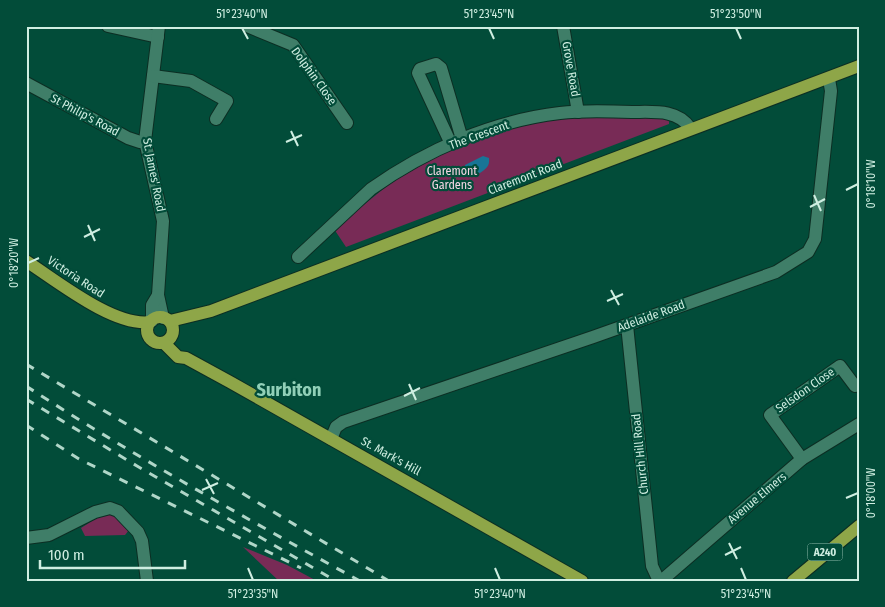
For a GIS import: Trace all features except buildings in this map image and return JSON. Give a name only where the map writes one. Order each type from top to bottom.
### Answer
[{"type":"main road","name":"Claremont Road","points":[[161,329],[690,128],[829,79],[859,66]]},
{"type":"main road","name":"Victoria Road","points":[[26,261],[95,306],[112,314],[137,333],[161,329]]},
{"type":"main road","name":"St. Mark's Hill","points":[[161,329],[178,357],[186,358],[582,581]]},
{"type":"main road","name":"A240","points":[[794,581],[859,526]]},
{"type":"street","points":[[108,26],[158,32]]},
{"type":"street","name":"Dolphin Close","points":[[247,26],[293,45],[347,123]]},
{"type":"street","name":"Grove Road","points":[[563,26],[578,112]]},
{"type":"street","name":"St. James' Road","points":[[158,32],[145,141],[163,221],[158,295],[152,306],[161,329]]},
{"type":"street","points":[[436,64],[441,68],[457,142],[418,73],[420,69],[436,64]]},
{"type":"street","points":[[153,76],[191,81],[227,101],[216,119]]},
{"type":"street","name":"Adelaide Road","points":[[331,439],[336,427],[343,422],[776,272],[808,252],[815,239],[831,91],[829,79]]},
{"type":"street","name":"St Philip's Road","points":[[26,83],[128,138],[140,142],[145,141]]},
{"type":"street","name":"The Crescent","points":[[298,257],[365,194],[405,166],[457,142],[532,117],[578,112],[671,113],[682,118],[690,128]]},
{"type":"street","name":"Church Hill Road","points":[[627,325],[652,566],[660,581]]},
{"type":"street","name":"Selsdon Close","points":[[802,459],[770,415],[840,366],[855,386]]},
{"type":"street","name":"Avenue Elmers","points":[[660,581],[802,459],[859,424]]},
{"type":"street","points":[[26,538],[49,535],[103,508],[110,508],[118,511],[138,532],[142,541],[148,581]]},
{"type":"green space","name":"Claremont Gardens","points":[[582,115],[669,119],[669,124],[346,247],[334,229],[398,177],[435,156],[535,119]]},
{"type":"green space","points":[[103,514],[116,515],[129,530],[125,535],[85,536],[81,528]]},
{"type":"green space","points":[[243,547],[287,565],[317,581],[279,581]]},
{"type":"water","points":[[483,156],[489,158],[488,165],[484,170],[480,173],[466,171],[465,165]]},
{"type":"railway","points":[[26,364],[389,581]]},
{"type":"railway","points":[[26,386],[149,462],[360,581]]},
{"type":"railway","points":[[26,399],[137,466],[336,581]]},
{"type":"railway","points":[[26,425],[79,459],[301,568]]},
{"type":"district","name":"Surbiton","points":[[289,390]]}]
